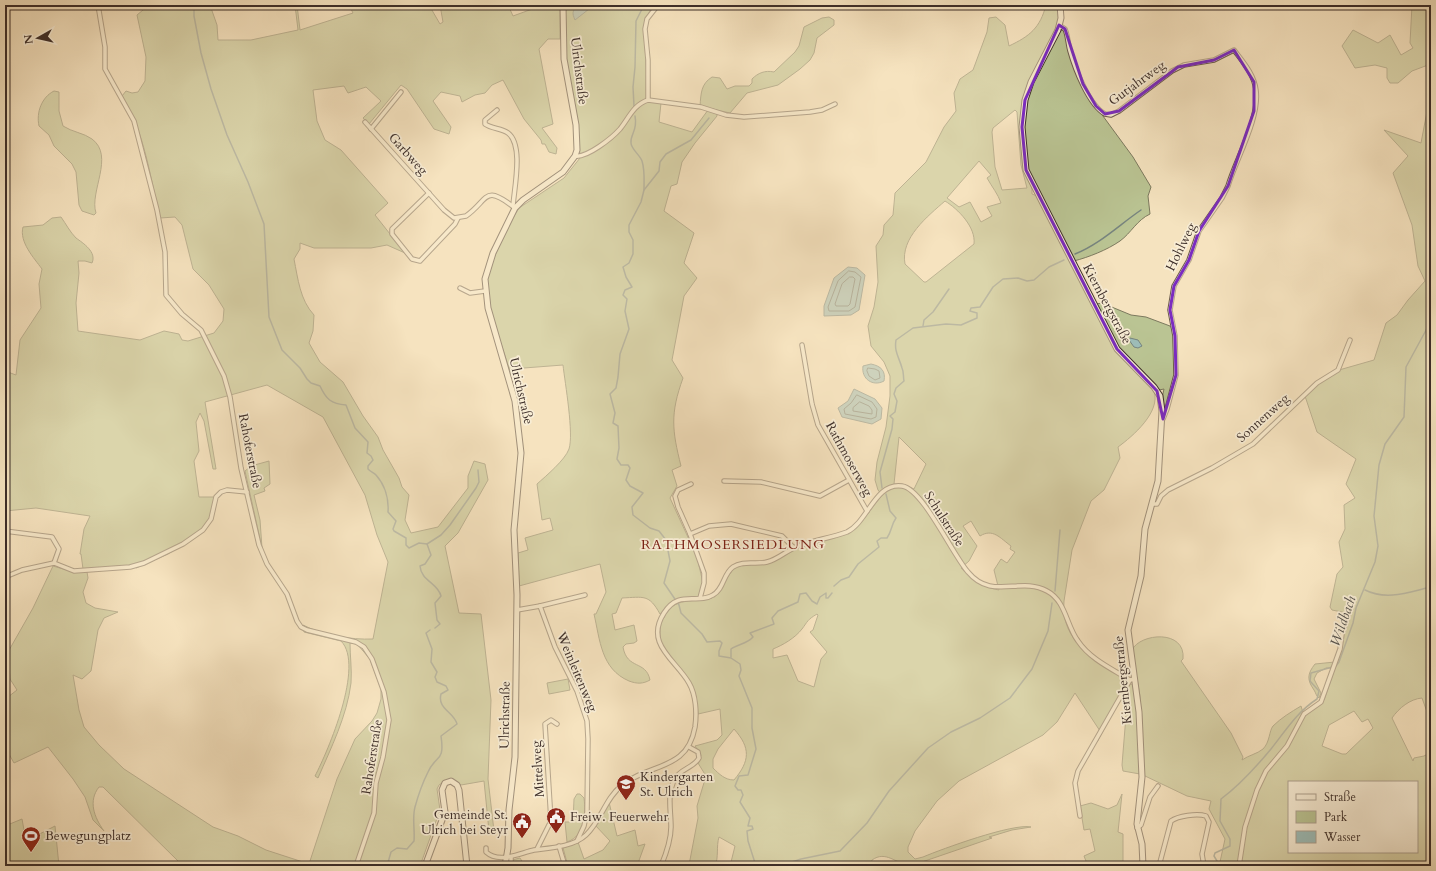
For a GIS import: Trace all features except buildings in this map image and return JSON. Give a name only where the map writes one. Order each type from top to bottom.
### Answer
[{"type":"street","name":"Rahoferstraße","points":[[98,5],[105,46],[106,73],[134,121],[157,210],[165,252],[166,295],[176,310],[199,327],[204,334],[224,376],[230,397],[240,463],[261,551],[267,564],[287,594],[299,624],[307,630],[356,642],[362,645],[372,659],[384,692],[389,720],[383,757],[376,783],[374,813],[356,866]]},
{"type":"street","name":"Ulrichstraße","points":[[505,866],[509,857],[509,810],[515,757],[517,610],[514,530],[520,466],[519,424],[515,401],[488,308],[485,291],[485,279],[501,234],[514,207],[563,172],[575,156],[577,135],[564,59],[564,5]]},
{"type":"street","points":[[648,100],[648,60],[645,29],[647,19],[658,5]]},
{"type":"street","name":"Kiernbergstraße","points":[[1060,5],[1059,25],[1025,100],[1023,133],[1026,170],[1117,349],[1157,391],[1162,403],[1163,419],[1160,472],[1144,529],[1142,576],[1129,624],[1128,640],[1132,679],[1138,698],[1142,765],[1137,828],[1142,844],[1143,866]]},
{"type":"street","name":"Gutjahrweg","points":[[1059,25],[1065,29],[1070,52],[1087,92],[1099,110],[1108,115],[1119,111],[1178,67],[1214,60],[1234,50]]},
{"type":"street","name":"Hohlweg","points":[[1163,419],[1176,375],[1175,336],[1170,310],[1174,286],[1178,275],[1189,260],[1199,231],[1225,194],[1254,111],[1256,97],[1254,82],[1248,69],[1234,50]]},
{"type":"street","name":"Garbweg","points":[[371,128],[402,92]]},
{"type":"street","points":[[575,156],[585,155],[609,138],[621,128],[640,103],[648,100],[701,107],[726,115],[744,117],[810,112],[822,110],[835,104]]},
{"type":"street","points":[[497,110],[485,120],[485,124],[509,134],[515,144],[517,161],[514,207]]},
{"type":"street","name":"Garbweg","points":[[365,122],[444,210],[458,218]]},
{"type":"street","name":"Garbweg","points":[[430,194],[392,229],[392,234],[412,259],[420,261],[455,224],[458,218],[470,213],[482,199],[489,196],[497,196],[514,207]]},
{"type":"street","points":[[460,288],[467,293],[485,291]]},
{"type":"street","name":"Sonnenweg","points":[[1152,504],[1156,505],[1168,490],[1212,468],[1253,444],[1317,382],[1338,370],[1350,340]]},
{"type":"street","name":"Rathmoserweg","points":[[802,345],[816,419],[825,440],[867,511]]},
{"type":"street","points":[[724,480],[761,482],[820,496],[849,480]]},
{"type":"street","points":[[691,484],[678,490],[675,496],[704,573],[704,583],[700,598]]},
{"type":"street","name":"Schulstraße","points":[[690,746],[696,718],[692,690],[686,679],[664,652],[659,638],[660,620],[672,604],[680,600],[707,598],[715,594],[727,573],[734,566],[771,561],[794,548],[848,531],[858,524],[880,495],[890,487],[899,485],[910,488],[919,497],[959,560],[972,577],[990,587],[1003,588],[1029,585],[1043,588],[1052,594],[1061,605],[1074,636],[1084,649],[1101,663],[1132,679]]},
{"type":"street","points":[[5,577],[22,570],[54,563],[74,571],[130,567],[144,563],[183,544],[203,530],[211,519],[216,497],[221,492],[227,490],[247,492]]},
{"type":"street","points":[[690,534],[709,526],[731,524],[782,536],[787,539],[794,548]]},
{"type":"street","points":[[5,531],[52,537],[59,549],[54,563]]},
{"type":"street","points":[[517,610],[585,595]]},
{"type":"street","name":"Weinleitenweg","points":[[540,606],[555,646],[577,691],[587,721],[587,812],[584,826],[577,840]]},
{"type":"street","points":[[1239,866],[1245,826],[1252,803],[1266,771],[1287,746],[1304,714],[1321,702],[1334,669],[1348,616]]},
{"type":"street","points":[[1080,816],[1075,783],[1078,771],[1132,679]]},
{"type":"street","name":"Mittelweg","points":[[537,849],[550,821],[545,724],[552,720],[557,724]]},
{"type":"street","points":[[486,848],[489,855],[509,857],[537,849],[543,850],[559,846],[577,840],[591,829],[610,797],[620,786],[676,759],[690,746],[698,752],[699,758],[696,763],[679,773],[674,779],[670,794],[671,832],[667,851],[661,866]]},
{"type":"street","points":[[425,866],[445,812],[442,787],[444,783],[450,782],[456,785],[458,790],[467,866]]},
{"type":"street","points":[[1137,828],[1140,825],[1150,797],[1158,786]]},
{"type":"street","points":[[1159,866],[1171,821],[1177,818],[1198,815],[1206,816],[1209,822],[1202,854],[1204,866]]},
{"type":"street","points":[[559,846],[565,866]]},
{"type":"street","points":[[509,857],[511,866]]},
{"type":"highlighted area","points":[[1059,25],[1065,29],[1083,84],[1096,106],[1105,114],[1119,111],[1178,67],[1214,60],[1234,50],[1254,82],[1254,111],[1228,186],[1199,231],[1189,260],[1174,286],[1170,310],[1175,336],[1176,375],[1163,419],[1157,391],[1117,349],[1026,170],[1022,127],[1025,100]]},
{"type":"green space","points":[[149,5],[210,5],[217,25],[218,40],[251,40],[298,30],[295,5],[297,5],[300,30],[353,13],[349,5],[429,5],[440,24],[443,22],[440,5],[490,5],[492,9],[508,5],[513,16],[535,8],[535,5],[560,5],[560,39],[548,39],[539,49],[553,124],[542,128],[557,148],[556,154],[549,152],[545,144],[542,144],[541,140],[524,119],[503,80],[492,85],[485,93],[475,95],[462,102],[460,96],[441,92],[433,101],[451,127],[449,134],[434,129],[407,89],[401,85],[369,124],[363,118],[381,101],[366,87],[348,93],[344,86],[313,90],[317,121],[325,140],[341,150],[388,203],[375,215],[405,253],[387,245],[371,248],[314,248],[300,243],[300,249],[294,259],[300,289],[309,309],[314,315],[313,331],[309,343],[320,362],[343,382],[363,416],[378,437],[402,487],[409,495],[405,520],[411,533],[438,527],[468,488],[468,476],[474,461],[485,464],[488,480],[458,533],[445,546],[459,613],[481,614],[491,700],[488,779],[494,831],[489,831],[484,781],[461,785],[458,782],[445,781],[439,785],[437,789],[440,810],[420,866],[194,866],[190,864],[189,866],[175,866],[179,862],[103,787],[99,787],[93,803],[95,815],[104,831],[93,820],[85,797],[73,779],[48,747],[14,763],[5,747],[5,697],[8,697],[17,690],[10,679],[8,652],[33,608],[53,566],[70,571],[87,572],[88,578],[83,592],[86,603],[95,608],[118,612],[104,618],[98,630],[91,671],[82,679],[73,675],[79,710],[84,727],[99,745],[124,769],[213,827],[238,836],[266,850],[309,864],[337,779],[355,739],[372,721],[377,713],[381,699],[381,689],[370,659],[357,644],[350,643],[351,683],[346,708],[338,732],[318,778],[315,776],[328,748],[342,708],[347,688],[349,669],[347,653],[341,641],[304,632],[303,625],[319,632],[337,636],[355,639],[373,639],[388,562],[377,535],[365,495],[323,417],[267,385],[205,402],[216,469],[213,469],[204,421],[200,413],[196,422],[199,451],[194,461],[199,497],[215,497],[210,518],[204,527],[205,530],[168,554],[136,568],[134,565],[83,569],[80,554],[84,529],[90,516],[36,508],[5,511],[5,371],[16,375],[20,340],[41,308],[39,284],[42,269],[31,255],[25,244],[22,233],[23,227],[43,225],[52,218],[61,217],[74,236],[88,248],[93,255],[92,263],[78,261],[79,273],[76,303],[78,331],[140,340],[164,331],[179,334],[182,340],[188,341],[214,333],[223,321],[224,309],[209,285],[193,269],[182,225],[175,217],[160,218],[146,156],[130,110],[122,96],[126,91],[132,93],[138,92],[145,81],[146,57],[137,15]]},
{"type":"green space","points":[[565,5],[653,5],[645,21],[644,30],[647,101],[661,103],[659,122],[692,132],[708,110],[717,113],[717,116],[682,162],[677,184],[671,186],[664,211],[694,233],[684,263],[697,278],[684,296],[672,360],[683,378],[674,412],[674,432],[681,466],[672,470],[677,486],[670,498],[697,557],[703,583],[699,597],[670,603],[660,614],[653,603],[649,600],[636,597],[622,598],[616,613],[612,614],[615,630],[634,625],[637,641],[626,644],[623,647],[628,659],[645,670],[648,674],[650,680],[642,683],[632,682],[620,676],[607,661],[603,653],[594,614],[596,614],[606,592],[600,564],[519,586],[518,553],[528,550],[525,538],[553,530],[550,518],[542,520],[537,484],[559,463],[569,449],[569,408],[563,365],[511,369],[511,374],[491,313],[487,279],[505,231],[519,208],[564,178],[580,158],[579,137],[567,70]]},
{"type":"green space","points":[[1046,5],[1059,5],[1060,13],[1057,25],[1025,93],[1022,106],[1023,163],[1032,189],[1032,194],[1037,196],[1027,167],[1024,131],[1025,108],[1028,93],[1060,31],[1062,30],[1065,33],[1069,52],[1089,97],[1133,157],[1151,187],[1148,196],[1150,214],[1141,220],[1120,241],[1098,253],[1074,261],[1096,304],[1102,303],[1131,315],[1146,317],[1170,326],[1173,330],[1174,375],[1165,412],[1162,398],[1164,389],[1154,391],[1155,399],[1150,415],[1131,437],[1118,447],[1120,458],[1104,490],[1091,501],[1072,550],[1064,601],[1064,615],[1074,638],[1091,656],[1124,678],[1126,683],[1100,731],[1075,693],[1057,722],[1043,735],[959,781],[937,801],[915,831],[908,847],[908,852],[915,859],[994,833],[1009,829],[1031,827],[1012,830],[989,837],[992,838],[909,865],[882,856],[872,860],[870,866],[730,866],[735,846],[719,837],[715,866],[685,866],[689,865],[698,818],[697,806],[706,776],[698,763],[701,755],[695,746],[717,740],[722,735],[720,709],[698,714],[693,689],[682,671],[669,656],[661,640],[660,629],[663,617],[664,618],[672,606],[678,603],[712,598],[735,567],[745,564],[772,562],[799,548],[849,532],[860,524],[882,495],[878,490],[875,480],[877,462],[886,427],[890,396],[890,376],[884,362],[871,346],[868,326],[874,307],[878,282],[876,246],[883,235],[884,225],[893,215],[895,193],[926,162],[944,127],[956,111],[954,93],[960,79],[973,70],[987,32],[989,18],[996,17],[1005,25],[1009,46],[1028,35],[1041,20]],"holes":[[[1015,110],[1017,112],[1021,165],[1027,188],[1002,190],[995,167],[992,132],[993,128]],[[979,161],[991,175],[987,178],[1001,203],[987,207],[992,216],[981,222],[970,202],[959,207],[947,198]],[[945,201],[950,204],[969,225],[974,238],[974,244],[926,282],[924,282],[905,264],[905,254],[911,237],[917,228]],[[899,437],[926,464],[914,489],[905,485],[894,484]],[[971,521],[980,536],[989,533],[996,535],[1011,546],[1010,549],[1015,552],[1007,563],[1001,559],[994,570],[999,590],[987,587],[978,582],[961,568],[969,561],[977,546],[963,526]],[[817,614],[818,615],[813,630],[810,632],[827,652],[821,659],[814,687],[798,681],[787,655],[773,658],[773,649],[796,635],[811,618]],[[734,729],[740,736],[746,748],[746,761],[734,780],[725,778],[713,768],[713,759],[718,749]]]},
{"type":"green space","points":[[1412,5],[1431,5],[1431,723],[1422,698],[1413,700],[1405,705],[1392,718],[1413,761],[1414,758],[1424,756],[1431,752],[1431,866],[1222,866],[1220,862],[1225,839],[1209,809],[1211,801],[1187,796],[1143,775],[1140,696],[1132,650],[1137,644],[1152,637],[1170,638],[1177,643],[1182,649],[1183,659],[1181,661],[1231,733],[1243,757],[1242,760],[1263,749],[1267,743],[1273,726],[1283,718],[1301,706],[1304,716],[1324,700],[1335,668],[1326,668],[1317,673],[1314,679],[1321,693],[1319,698],[1310,683],[1309,674],[1315,664],[1335,662],[1346,624],[1347,613],[1332,610],[1330,607],[1337,574],[1343,567],[1339,542],[1345,529],[1344,505],[1355,498],[1346,484],[1356,459],[1317,432],[1305,396],[1321,379],[1339,370],[1374,360],[1386,323],[1397,315],[1425,281],[1418,266],[1412,225],[1393,173],[1408,156],[1384,130],[1421,143],[1428,106],[1428,65],[1412,71],[1398,83],[1390,83],[1387,78],[1387,68],[1375,65],[1355,68],[1342,46],[1353,30],[1378,43],[1390,35],[1401,55],[1413,48],[1410,43]],"holes":[[[1354,711],[1362,722],[1368,719],[1373,728],[1346,754],[1342,754],[1322,746],[1329,725]]]},
{"type":"green space","points":[[829,17],[834,20],[834,25],[817,38],[814,53],[810,60],[778,85],[747,93],[730,113],[700,106],[701,93],[708,80],[712,77],[720,78],[727,89],[735,86],[749,86],[752,83],[752,79],[757,75],[762,72],[774,72],[795,52],[799,46],[804,27],[822,18]]},
{"type":"green space","points":[[54,91],[59,92],[59,111],[63,126],[92,139],[98,146],[101,155],[102,164],[96,195],[96,213],[94,215],[82,211],[79,205],[76,172],[72,164],[54,146],[49,135],[39,126],[39,110],[46,97]]},
{"type":"green space","points":[[269,461],[270,484],[264,488],[265,491],[254,495],[260,520],[262,548],[245,471],[251,466]]},
{"type":"green space","points":[[568,679],[570,690],[549,694],[547,683]]},
{"type":"green space","points":[[1131,684],[1134,685],[1136,695],[1140,774],[1123,771],[1122,765],[1128,691],[1125,691],[1097,742],[1121,694]]},
{"type":"green space","points":[[577,794],[580,794],[584,798],[585,818],[578,835],[567,842],[565,822],[573,822],[574,799]]},
{"type":"green space","points":[[1122,794],[1118,832],[1123,834],[1123,866],[1088,866],[1084,856],[1095,851],[1090,829],[1084,830],[1080,806],[1091,803],[1108,809],[1117,805]]},
{"type":"green space","points":[[609,802],[617,836],[635,830],[638,846],[645,844],[637,866],[568,866],[563,848],[578,842],[584,859],[603,850],[610,841],[595,825]]},
{"type":"green space","name":"Bewegungplatz","points":[[22,819],[26,841],[55,826],[59,866],[5,866],[5,826]]},
{"type":"green space","points":[[520,858],[525,866],[512,866],[512,860]]},
{"type":"water","points":[[578,5],[587,5],[589,9],[575,20],[573,12]]},
{"type":"water","points":[[848,267],[857,268],[865,275],[859,310],[851,315],[824,316],[824,306],[834,278]]},
{"type":"water","points":[[1130,338],[1138,340],[1142,346],[1138,348],[1134,347],[1129,340]]},
{"type":"water","points":[[871,364],[878,366],[882,370],[884,374],[884,381],[876,383],[869,381],[866,378],[863,371],[863,366]]},
{"type":"water","points":[[854,389],[875,399],[882,408],[881,419],[872,424],[842,417],[838,408],[848,401]]},
{"type":"waterway","points":[[194,5],[194,16],[201,53],[211,89],[227,135],[248,182],[264,224],[269,317],[282,350],[300,368],[311,383],[320,386],[324,394],[330,400],[346,405],[355,428],[368,442],[367,453],[373,460],[368,466],[368,469],[376,475],[384,488],[388,502],[388,512],[396,521],[393,529],[394,531],[406,538],[406,545],[409,548],[419,543],[427,544]]},
{"type":"waterway","points":[[634,106],[633,87],[636,21],[644,5]]},
{"type":"waterway","points":[[635,116],[636,125],[631,140],[631,145],[643,164],[644,190]]},
{"type":"waterway","points":[[709,118],[691,140],[666,154],[660,162],[659,171],[644,190],[641,202],[629,225],[629,232],[633,240],[633,254],[629,263],[623,267],[626,277],[632,287],[625,290],[623,295],[627,299],[625,311],[629,329],[620,354],[616,388],[610,394],[615,413],[613,423],[618,426],[619,448],[617,459],[621,465],[628,465],[630,468],[626,480],[630,486],[643,493],[632,507],[633,515],[650,528],[659,531],[666,540],[670,561],[664,583],[679,605],[681,613],[702,634],[707,642],[720,641],[722,643],[719,656],[731,658],[740,664],[741,670],[739,676],[752,708],[752,728],[756,749],[748,775],[739,776],[735,786],[738,790],[741,790],[743,795],[740,802],[750,818],[748,826],[752,826],[753,829],[747,831],[748,841],[756,866]]},
{"type":"waterway","points":[[1075,254],[1101,240],[1141,210]]},
{"type":"waterway","points":[[882,488],[880,472],[892,429],[893,419],[890,416],[895,412],[897,401],[894,394],[896,388],[904,381],[903,371],[896,351],[896,340],[913,328],[946,324],[961,325],[977,318],[977,313],[970,311],[971,308],[980,307],[993,287],[1003,279],[1018,278],[1027,281],[1034,280],[1049,267],[1064,260]]},
{"type":"waterway","points":[[923,326],[924,320],[933,312],[949,289]]},
{"type":"waterway","name":"Wildbach","points":[[1220,866],[1214,856],[1215,853],[1230,846],[1230,839],[1220,821],[1221,799],[1248,776],[1303,710],[1317,699],[1319,691],[1310,681],[1311,673],[1336,666],[1339,662],[1353,623],[1356,608],[1375,562],[1378,546],[1374,516],[1379,465],[1385,444],[1404,417],[1406,367],[1431,321]]},
{"type":"waterway","points":[[435,628],[440,624],[437,620],[435,603],[441,596],[437,588],[423,575],[420,566],[425,564],[431,555],[427,544],[441,535],[450,525],[476,488],[479,482],[478,470]]},
{"type":"waterway","points":[[834,586],[841,580],[849,577],[858,564],[879,547],[877,541],[881,538],[887,538],[889,535],[896,518],[890,511],[886,494]]},
{"type":"waterway","points":[[1055,591],[1060,530]]},
{"type":"waterway","points":[[1365,590],[1382,595],[1390,595],[1431,587]]},
{"type":"waterway","points":[[731,657],[731,649],[751,639],[753,637],[750,633],[774,624],[772,618],[778,611],[798,602],[800,594],[806,593],[812,601],[817,604],[820,597],[826,593],[826,598],[828,598],[832,593]]},
{"type":"waterway","points":[[780,866],[801,859],[840,851],[867,823],[889,791],[928,748],[951,732],[980,718],[1010,698],[1032,669],[1048,631],[1052,603]]},
{"type":"waterway","points":[[387,866],[391,852],[397,848],[407,849],[414,841],[414,811],[421,789],[431,766],[441,755],[441,736],[457,724],[453,716],[441,703],[441,694],[448,690],[446,686],[437,682],[435,677],[437,672],[431,662],[432,649],[426,633],[430,630]]},
{"type":"waterway","points":[[756,866],[765,866]]},
{"type":"place","name":"Kindergarten St. Ulrich","points":[[626,801]]},
{"type":"place","name":"Freiw. Feuerwehr","points":[[556,834]]},
{"type":"place","name":"Gemeinde St. Ulrich bei Steyr","points":[[522,839]]},
{"type":"place","name":"Bewegungplatz","points":[[31,853]]},
{"type":"district","name":"RATHMOSERSIEDLUNG","points":[[733,544]]}]
